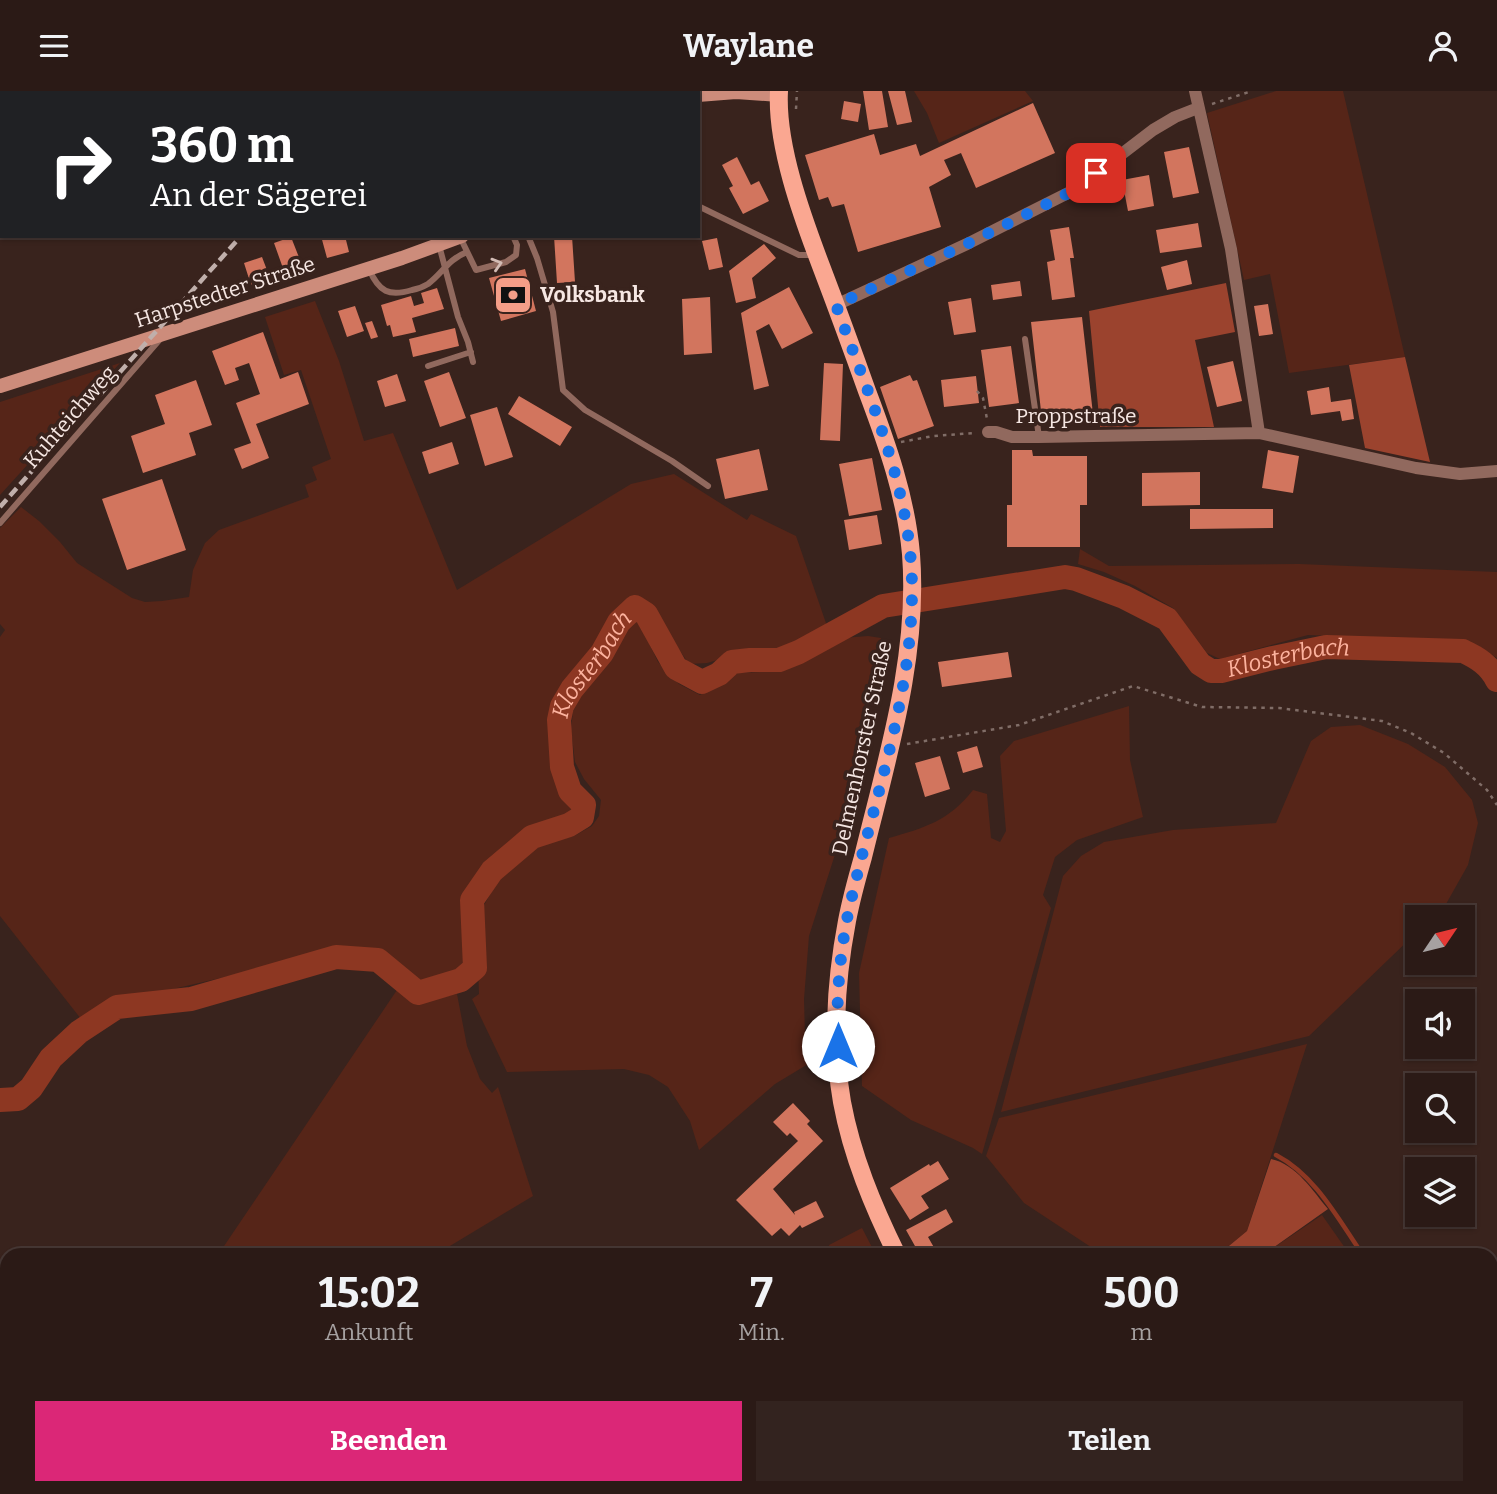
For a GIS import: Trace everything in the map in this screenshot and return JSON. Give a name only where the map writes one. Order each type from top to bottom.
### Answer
[{"type":"main road","name":"Delmenhorster Straße","points":[[779,93],[785,149],[799,202],[887,445],[898,482],[909,542],[912,589],[902,691],[847,920],[839,975],[837,1026],[839,1080],[846,1121],[863,1179],[894,1248]]},
{"type":"street","points":[[1195,91],[1231,249],[1259,433]]},
{"type":"street","points":[[700,95],[779,93]]},
{"type":"street","points":[[836,305],[1076,189],[1153,130],[1198,108]]},
{"type":"street","name":"Harpstedter Straße","points":[[0,386],[459,238]]},
{"type":"street","name":"Proppstraße","points":[[989,432],[1013,437],[1259,433],[1416,468],[1461,474],[1497,471]]},
{"type":"lane","points":[[700,207],[799,255],[817,255]]},
{"type":"lane","points":[[461,238],[476,270],[506,262],[516,255],[517,245],[514,238]]},
{"type":"lane","points":[[529,238],[553,313],[563,390],[585,410],[672,461],[708,486]]},
{"type":"lane","points":[[439,246],[473,362]]},
{"type":"lane","points":[[369,269],[374,281],[382,289],[400,294],[428,284],[456,256],[467,253]]},
{"type":"lane","name":"Kuhteichweg","points":[[0,523],[165,333]]},
{"type":"lane","points":[[1025,339],[1039,437]]},
{"type":"lane","points":[[428,366],[471,352]]},
{"type":"path","points":[[1198,108],[1252,91]]},
{"type":"path","points":[[977,391],[983,398],[989,432]]},
{"type":"path","name":"Proppstraße","points":[[895,443],[933,436],[989,432]]},
{"type":"path","points":[[890,748],[1019,725],[1133,686],[1202,707],[1279,708],[1382,721],[1411,733],[1444,753],[1487,790],[1497,805]]},
{"type":"shaded area","points":[[914,91],[1025,91],[1033,101],[939,143],[927,113]]},
{"type":"shaded area","points":[[1276,91],[1343,91],[1405,357],[1289,373],[1270,274],[1244,280],[1207,113]]},
{"type":"shaded area","points":[[1226,283],[1235,332],[1195,340],[1214,427],[1100,427],[1089,311]]},
{"type":"shaded area","points":[[315,301],[339,361],[364,441],[393,433],[457,590],[631,484],[674,474],[747,520],[751,514],[796,536],[828,629],[785,649],[745,652],[707,663],[689,664],[657,614],[642,600],[627,605],[591,659],[560,694],[554,750],[556,778],[567,794],[575,800],[572,811],[534,829],[495,865],[470,895],[472,959],[462,974],[421,988],[379,955],[337,951],[117,1002],[85,1024],[0,916],[0,637],[5,630],[0,624],[0,528],[21,507],[60,542],[77,563],[132,598],[145,602],[189,597],[193,570],[205,543],[219,530],[309,497],[305,485],[317,480],[312,467],[331,459],[301,370],[284,375],[265,317]]},
{"type":"shaded area","points":[[1405,357],[1430,462],[1365,448],[1349,365]]},
{"type":"shaded area","points":[[120,363],[0,495],[0,402]]},
{"type":"shaded area","points":[[1080,549],[1109,566],[1299,564],[1497,572],[1497,658],[1470,641],[1308,635],[1220,659],[1207,653],[1173,608],[1135,586],[1078,564]]},
{"type":"shaded area","points":[[631,620],[639,622],[658,662],[679,684],[700,695],[737,673],[782,671],[820,653],[843,638],[881,638],[865,736],[845,823],[809,936],[804,999],[805,1037],[818,1041],[818,1058],[775,1084],[699,1150],[690,1121],[668,1087],[649,1075],[624,1069],[507,1072],[472,999],[479,994],[477,939],[480,912],[499,879],[527,851],[545,843],[574,836],[592,826],[599,816],[601,800],[584,779],[575,762],[571,729],[573,711]]},
{"type":"shaded area","points":[[1129,706],[1130,760],[1143,817],[1077,840],[1055,857],[1043,895],[1051,908],[982,1154],[911,1120],[862,1086],[859,973],[889,838],[935,822],[955,809],[973,790],[987,794],[991,838],[1000,842],[1006,831],[1000,756],[1014,741]]},
{"type":"shaded area","points":[[1360,725],[1408,744],[1445,767],[1472,800],[1478,823],[1468,865],[1446,904],[1405,905],[1405,944],[1309,1036],[1001,1112],[1063,876],[1081,856],[1104,842],[1173,830],[1276,823],[1311,741],[1331,727]]},
{"type":"shaded area","points":[[397,990],[411,1000],[425,1001],[457,994],[467,1046],[480,1079],[492,1093],[498,1087],[533,1196],[447,1248],[223,1248]]},
{"type":"shaded area","points":[[1307,1044],[1247,1231],[1226,1248],[1092,1248],[1024,1203],[986,1156],[999,1118]]},
{"type":"shaded area","points":[[1271,1159],[1296,1172],[1328,1209],[1273,1248],[1226,1248],[1247,1231]]},
{"type":"shaded area","points":[[1322,1215],[1345,1248],[1273,1248]]},
{"type":"shaded area","points":[[862,1228],[872,1248],[830,1248],[829,1245]]},
{"type":"building","points":[[863,91],[882,91],[888,127],[869,130]]},
{"type":"building","points":[[888,91],[905,91],[912,122],[897,125]]},
{"type":"building","points":[[844,101],[861,104],[858,122],[841,119]]},
{"type":"building","points":[[1033,103],[1055,153],[976,188],[961,153],[944,160],[951,175],[929,187],[941,227],[858,252],[844,204],[832,207],[828,197],[819,200],[805,155],[874,134],[880,155],[916,144],[920,156]]},
{"type":"building","points":[[1189,147],[1199,193],[1173,198],[1164,152]]},
{"type":"building","points":[[737,157],[751,185],[759,181],[769,201],[743,214],[729,188],[733,186],[722,165]]},
{"type":"building","points":[[1149,175],[1154,206],[1128,211],[1122,180]]},
{"type":"building","points":[[1198,223],[1202,247],[1160,253],[1156,230]]},
{"type":"building","points":[[1069,227],[1074,258],[1070,258],[1075,297],[1052,300],[1047,262],[1055,260],[1050,230]]},
{"type":"building","points":[[291,238],[302,265],[284,271],[274,243]]},
{"type":"building","points":[[322,238],[346,238],[349,252],[327,258]]},
{"type":"building","points":[[554,238],[572,238],[575,282],[557,283]]},
{"type":"building","points":[[717,238],[723,267],[709,270],[702,241]]},
{"type":"building","points":[[764,244],[776,258],[752,278],[756,298],[736,303],[729,271]]},
{"type":"building","points":[[262,257],[270,278],[251,285],[244,263]]},
{"type":"building","points":[[1187,260],[1192,284],[1167,290],[1161,267]]},
{"type":"building","name":"Volksbank","points":[[525,269],[536,311],[501,321],[489,278]]},
{"type":"building","points":[[1020,281],[1022,296],[993,300],[991,285]]},
{"type":"building","points":[[235,283],[238,295],[225,299],[221,288]]},
{"type":"building","points":[[789,287],[813,333],[782,349],[769,324],[756,331],[769,386],[754,390],[741,313]]},
{"type":"building","points":[[437,288],[444,309],[412,318],[416,332],[393,337],[381,305],[411,296],[414,306],[424,303],[421,293]]},
{"type":"building","points":[[710,297],[712,353],[684,355],[682,299]]},
{"type":"building","points":[[971,298],[976,332],[954,335],[948,302]]},
{"type":"building","points":[[1268,304],[1273,334],[1259,336],[1254,306]]},
{"type":"building","points":[[355,306],[364,331],[347,337],[338,311]]},
{"type":"building","points":[[1082,317],[1093,414],[1042,420],[1031,322]]},
{"type":"building","points":[[372,321],[378,337],[371,339],[365,323]]},
{"type":"building","points":[[455,328],[459,346],[413,357],[409,339]]},
{"type":"building","points":[[263,332],[280,379],[298,372],[309,404],[256,424],[269,458],[242,469],[234,449],[251,443],[236,403],[260,394],[249,363],[235,368],[239,380],[225,385],[212,351]]},
{"type":"building","points":[[1011,346],[1019,403],[989,407],[981,350]]},
{"type":"building","points":[[1233,361],[1242,401],[1217,407],[1207,367]]},
{"type":"building","points":[[824,363],[843,364],[840,441],[820,440]]},
{"type":"building","points":[[449,372],[466,418],[440,427],[424,381]]},
{"type":"building","points":[[397,374],[406,401],[385,407],[377,381]]},
{"type":"building","points":[[910,375],[913,381],[917,380],[934,426],[898,439],[880,387]]},
{"type":"building","points":[[976,376],[979,403],[944,407],[941,380]]},
{"type":"building","points":[[196,380],[212,425],[189,433],[196,455],[143,473],[131,436],[165,424],[155,395]]},
{"type":"building","points":[[1329,387],[1331,402],[1351,399],[1354,419],[1342,421],[1340,411],[1311,415],[1307,391]]},
{"type":"building","points":[[519,396],[572,427],[560,446],[508,414]]},
{"type":"building","points":[[497,407],[513,457],[485,466],[470,415]]},
{"type":"building","points":[[452,442],[459,464],[429,474],[422,452]]},
{"type":"building","points":[[759,449],[768,490],[725,499],[716,459]]},
{"type":"building","points":[[1012,450],[1032,450],[1033,456],[1087,456],[1087,505],[1080,505],[1080,547],[1007,547],[1007,505],[1012,505]]},
{"type":"building","points":[[1268,450],[1299,456],[1293,493],[1262,488]]},
{"type":"building","points":[[872,458],[882,510],[849,516],[839,464]]},
{"type":"building","points":[[1200,472],[1200,505],[1142,506],[1142,473]]},
{"type":"building","points":[[162,479],[186,550],[127,570],[102,499]]},
{"type":"building","points":[[1190,509],[1273,509],[1273,528],[1190,529]]},
{"type":"building","points":[[877,515],[882,544],[849,550],[844,520]]},
{"type":"building","points":[[1008,652],[1012,677],[942,687],[938,662]]},
{"type":"building","points":[[977,746],[983,767],[963,773],[957,752]]},
{"type":"building","points":[[940,756],[950,789],[925,797],[915,763]]},
{"type":"building","points":[[793,1103],[810,1121],[807,1124],[823,1141],[773,1189],[795,1215],[794,1212],[816,1201],[824,1217],[802,1228],[800,1225],[789,1236],[781,1228],[772,1236],[736,1200],[798,1141],[790,1133],[787,1136],[773,1122]]},
{"type":"building","points":[[938,1161],[949,1179],[921,1196],[929,1208],[910,1220],[890,1188]]},
{"type":"building","points":[[946,1209],[953,1222],[928,1237],[934,1248],[916,1248],[906,1230]]},
{"type":"waterway","name":"Klosterbach","points":[[0,1100],[18,1099],[31,1088],[51,1058],[79,1032],[117,1007],[191,999],[336,957],[378,960],[418,993],[461,980],[475,968],[472,900],[492,871],[532,837],[569,825],[582,817],[584,805],[570,791],[562,767],[559,720],[562,706],[572,689],[602,653],[619,622],[635,607],[646,614],[676,668],[702,682],[719,674],[732,662],[779,660],[799,652],[883,606],[1065,577],[1124,597],[1167,619],[1200,664],[1211,671],[1326,647],[1463,651],[1483,663],[1497,680]]},
{"type":"waterway","points":[[1276,1155],[1315,1186],[1358,1248]]},
{"type":"railway","points":[[0,507],[239,238]]},
{"type":"place","name":"Volksbank","points":[[513,295]]},
{"type":"route","points":[[838,1046],[839,975],[847,920],[902,691],[912,589],[911,552],[901,494],[887,445],[836,305],[1061,197],[1096,173]]}]
